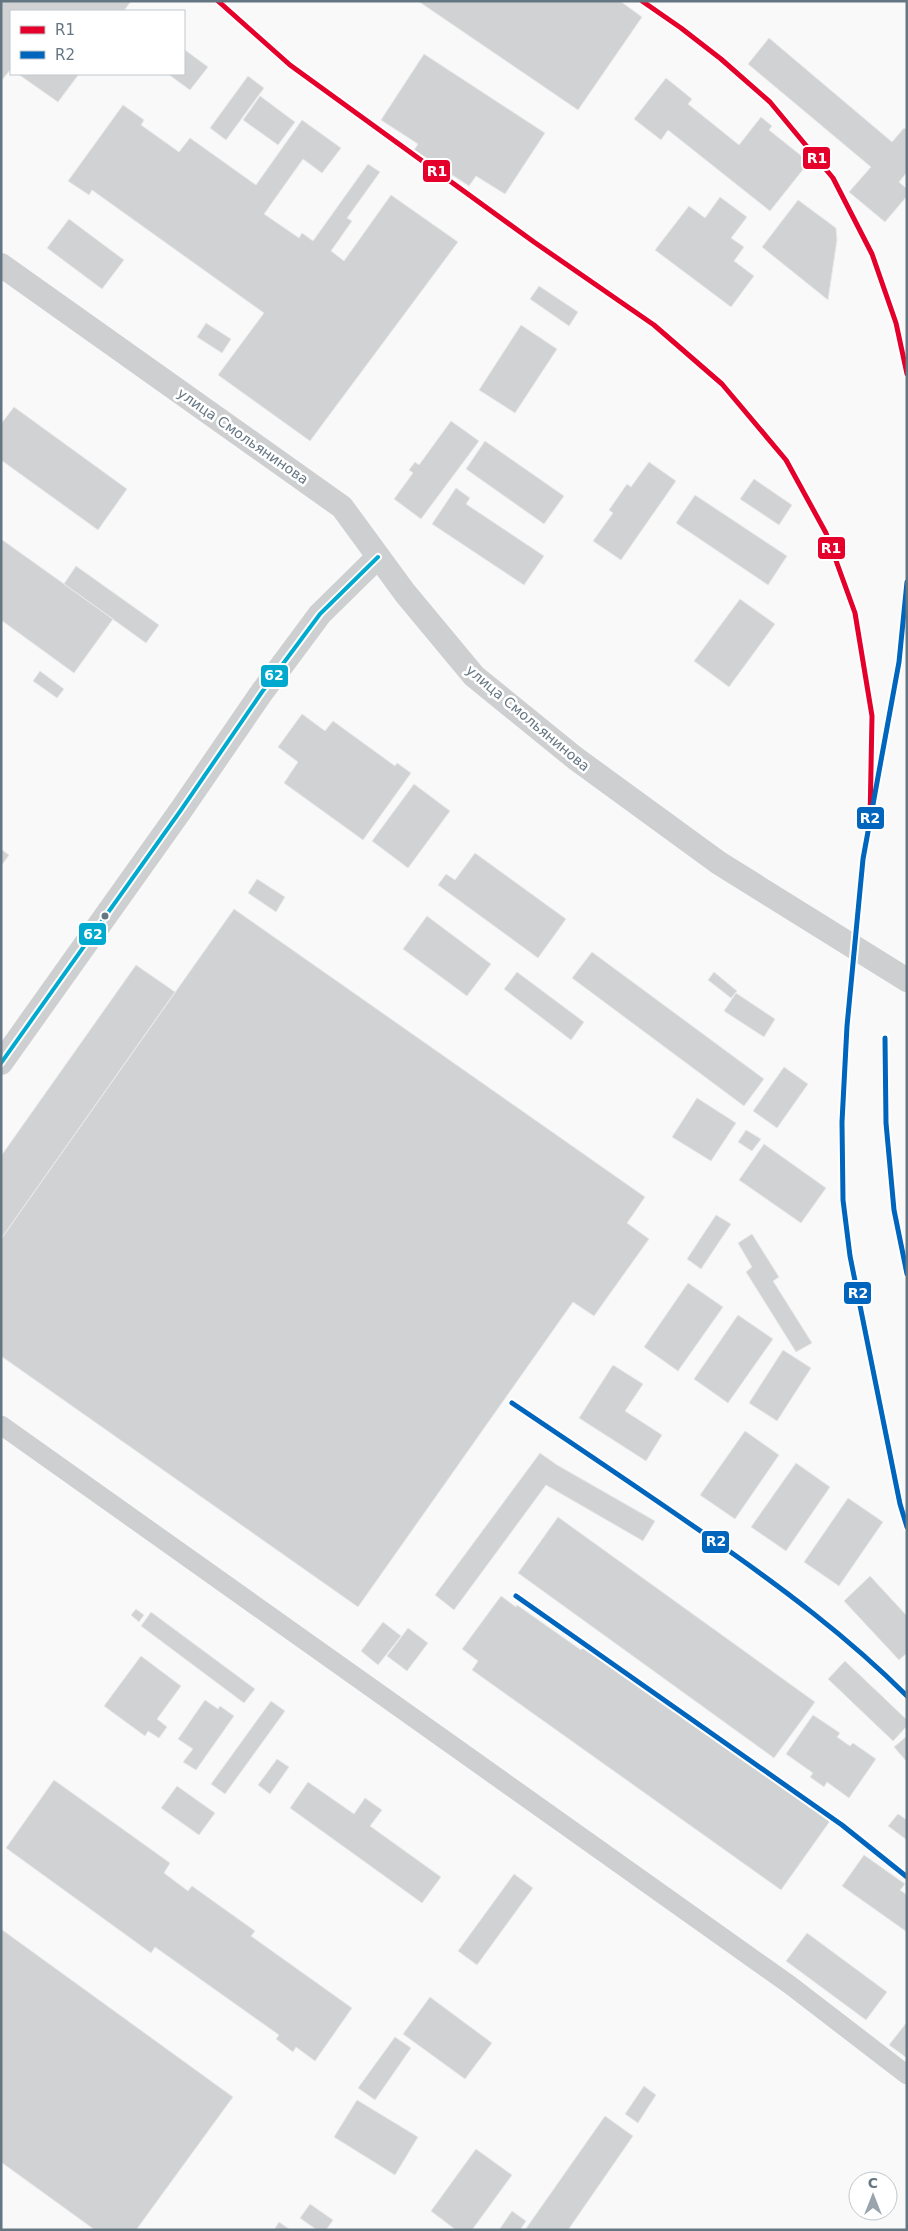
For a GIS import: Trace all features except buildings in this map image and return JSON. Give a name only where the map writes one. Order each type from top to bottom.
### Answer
[{"type":"street","name":"улица Смольянинова","points":[[1,265],[342,507],[378,557],[474,676],[574,758],[719,863],[907,980]]},
{"type":"street","points":[[1,1063],[279,668],[320,614],[378,557]]},
{"type":"street","points":[[1,1425],[790,1985],[907,2075]]},
{"type":"transit line","name":"R1","points":[[218,1],[290,65],[534,242],[654,325],[722,384],[786,460],[826,533],[855,613],[872,716],[870,820]]},
{"type":"transit line","name":"R1","points":[[642,1],[721,59],[770,102],[833,178],[872,254],[896,323],[907,374]]},
{"type":"transit line","name":"62","points":[[1,1063],[181,810],[262,692],[320,614],[378,557]]},
{"type":"transit line","name":"R2","points":[[907,582],[899,662],[863,859],[847,1026],[842,1122],[843,1200],[850,1256],[900,1504],[907,1527]]},
{"type":"transit line","name":"R2","points":[[885,1038],[886,1123],[894,1210],[907,1274]]},
{"type":"transit line","name":"R2","points":[[512,1403],[763,1575],[838,1633],[907,1696]]},
{"type":"transit line","name":"R2","points":[[516,1596],[842,1825],[907,1877]]}]
